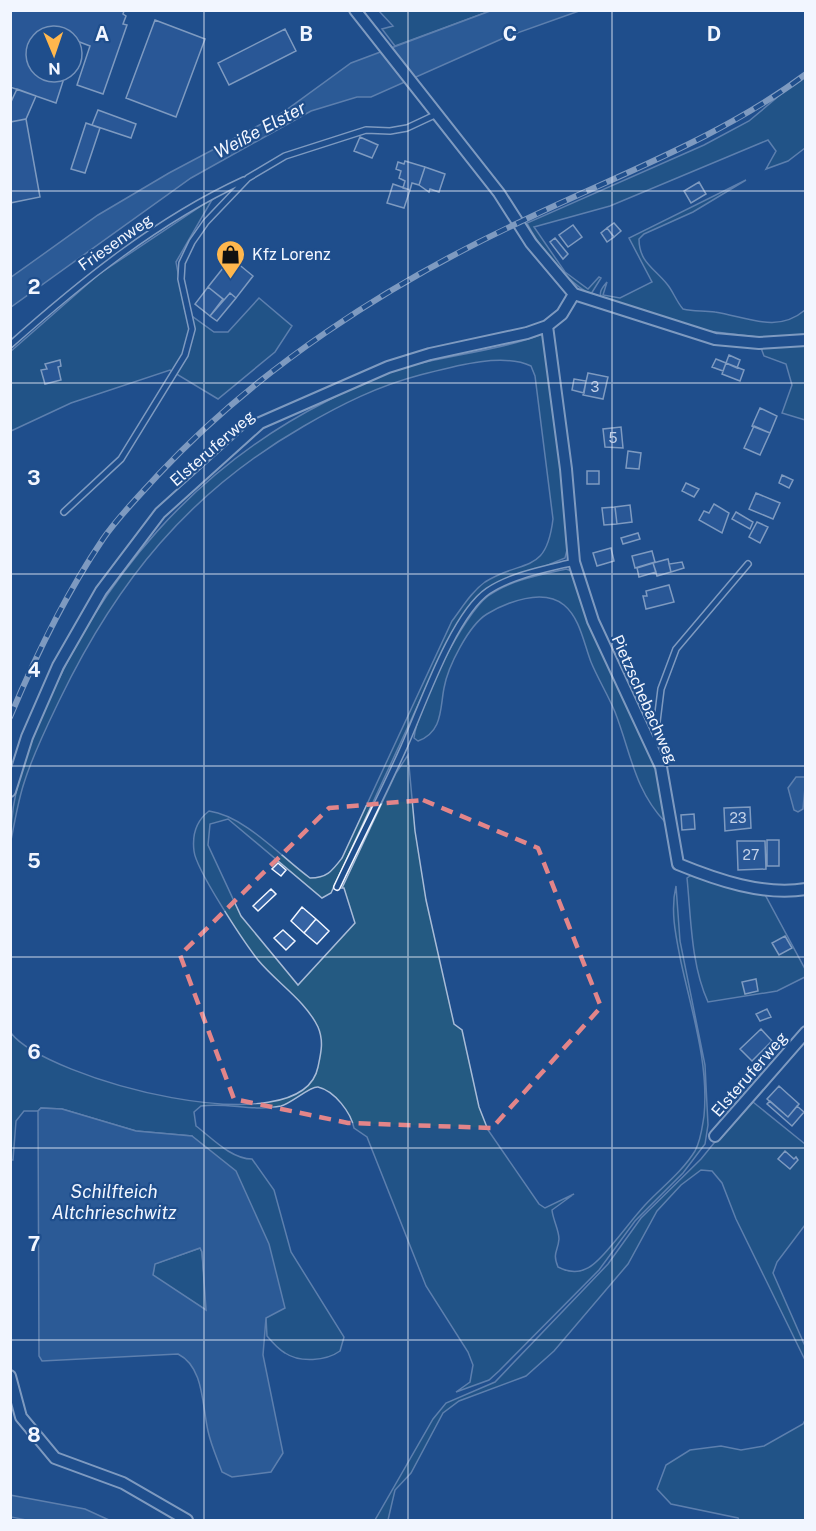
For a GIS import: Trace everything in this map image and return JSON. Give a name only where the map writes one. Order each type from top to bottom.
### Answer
[{"type":"street","points":[[355,10],[423,93],[499,193],[531,243],[574,294],[715,339],[759,343],[806,340]]},
{"type":"street","name":"Elsteruferweg","points":[[10,790],[27,736],[58,666],[101,591],[160,513],[260,423],[388,367],[430,354],[527,333],[547,326],[562,314],[574,294]]},
{"type":"street","name":"Pietzschebachweg","points":[[547,326],[567,479],[574,562],[593,621],[661,767],[678,864],[741,885],[778,891],[806,889]]},
{"type":"street","name":"Elsteruferweg","points":[[715,1136],[806,1032]]},
{"type":"street","points":[[10,1377],[21,1418],[55,1458],[123,1483],[187,1521]]},
{"type":"lane","name":"Friesenweg","points":[[10,345],[56,304],[148,236],[214,194],[248,178],[285,156],[328,140],[366,130],[390,131],[407,128],[437,114]]},
{"type":"lane","name":"Friesenweg","points":[[64,512],[121,459],[185,355],[192,329],[181,279],[182,263],[192,242],[206,222],[248,178]]},
{"type":"lane","points":[[338,887],[404,747],[431,682],[475,602],[506,582],[574,562]]},
{"type":"lane","points":[[654,751],[661,689],[676,648],[748,564]]},
{"type":"highlighted area","points":[[423,800],[538,848],[601,1007],[492,1128],[348,1123],[234,1099],[180,955],[329,808]]},
{"type":"shaded area","points":[[379,11],[490,11],[395,46],[382,29],[393,26]]},
{"type":"shaded area","points":[[805,74],[805,148],[788,161],[766,169],[776,151],[768,140],[610,206],[534,227],[565,272],[588,289],[599,277],[601,278],[591,294],[564,273],[532,232],[527,223],[704,145],[749,121]]},
{"type":"shaded area","points":[[746,180],[693,212],[644,234],[639,239],[640,247],[644,259],[667,284],[683,309],[715,312],[762,322],[784,321],[805,310],[805,420],[782,413],[792,385],[786,364],[764,356],[757,337],[699,330],[602,300],[600,295],[607,282],[603,295],[620,298],[652,282],[629,238]]},
{"type":"shaded area","points":[[213,198],[176,262],[185,311],[214,332],[228,332],[259,298],[292,326],[275,352],[218,399],[170,370],[71,403],[11,431],[10,352],[99,274]]},
{"type":"shaded area","points":[[543,334],[546,339],[564,497],[567,550],[565,558],[485,591],[443,651],[331,893],[322,898],[228,819],[210,824],[208,845],[241,916],[298,985],[355,923],[344,888],[342,888],[396,773],[408,755],[415,831],[426,900],[454,1024],[462,1030],[479,1107],[488,1130],[539,1204],[545,1208],[574,1194],[552,1210],[559,1236],[556,1262],[558,1267],[576,1272],[591,1266],[604,1255],[645,1205],[684,1166],[695,1151],[700,1138],[704,1116],[704,1077],[676,934],[674,895],[676,886],[680,941],[705,1065],[708,1125],[705,1144],[683,1173],[635,1221],[599,1270],[499,1371],[489,1380],[456,1392],[470,1382],[473,1365],[468,1352],[426,1286],[367,1137],[354,1128],[346,1109],[330,1093],[315,1087],[281,1106],[261,1108],[211,1105],[201,1106],[194,1112],[196,1126],[229,1152],[252,1159],[274,1190],[291,1252],[344,1337],[340,1351],[328,1357],[313,1360],[285,1353],[267,1336],[266,1318],[192,1136],[136,1131],[62,1109],[41,1108],[38,1111],[24,1111],[16,1121],[13,1160],[11,1160],[11,1033],[34,1051],[71,1069],[119,1085],[172,1098],[223,1104],[268,1102],[302,1091],[318,1067],[321,1042],[318,1027],[306,1008],[258,960],[242,938],[203,874],[194,851],[194,834],[201,819],[209,811],[222,814],[249,829],[310,878],[321,877],[329,873],[342,858],[452,621],[480,586],[499,575],[531,563],[545,550],[550,537],[553,519],[535,376],[531,366],[506,360],[476,362],[405,379],[375,390],[304,426],[225,480],[191,510],[160,543],[106,616],[82,656],[36,751],[18,804],[11,840],[11,824],[16,792],[25,760],[66,664],[93,617],[123,573],[194,493],[235,459],[279,428],[376,376],[417,364],[523,341]]},
{"type":"shaded area","points":[[566,569],[572,571],[637,727],[648,747],[657,774],[667,820],[665,822],[646,797],[640,784],[615,712],[591,662],[578,624],[569,610],[555,600],[536,597],[515,601],[480,619],[460,647],[450,669],[436,726],[426,737],[418,741],[414,738],[423,705],[432,684],[454,641],[478,606],[488,596],[506,586]]},
{"type":"shaded area","points":[[693,874],[763,891],[805,969],[805,977],[777,991],[708,1002],[698,973],[693,941],[687,878]]},
{"type":"shaded area","points":[[753,1102],[805,1144],[805,1225],[777,1262],[773,1273],[805,1346],[805,1360],[736,1219],[722,1183],[712,1171],[701,1170],[681,1185],[657,1211],[628,1264],[554,1351],[526,1376],[459,1401],[443,1413],[411,1473],[395,1490],[388,1520],[375,1520],[433,1419],[446,1403],[495,1382],[608,1264],[641,1218],[701,1159],[732,1121]]},
{"type":"shaded area","points":[[200,1248],[207,1311],[153,1276],[154,1264]]},
{"type":"shaded area","points":[[805,1420],[805,1520],[739,1520],[671,1504],[657,1489],[666,1465],[690,1450],[721,1446],[741,1450],[764,1446],[803,1424]]},
{"type":"water","name":"Weiße Elster","points":[[490,11],[579,11],[506,37],[371,97],[357,97],[311,111],[191,178],[11,307],[10,278],[98,215],[169,173],[282,113],[351,63]]},
{"type":"water","points":[[796,777],[806,777],[803,809],[798,812],[794,810],[788,788]]},
{"type":"water","name":"Schilfteich Altchrieschwitz","points":[[41,1108],[62,1109],[136,1131],[192,1136],[236,1171],[269,1244],[285,1308],[266,1318],[263,1355],[283,1453],[271,1472],[232,1477],[222,1472],[209,1436],[197,1377],[187,1360],[178,1354],[42,1361],[39,1356],[38,1111]],"holes":[[[200,1248],[206,1310],[153,1275],[155,1264]]]},
{"type":"water","points":[[10,1495],[85,1509],[109,1520],[26,1520],[11,1517]]},
{"type":"building","points":[[10,10],[124,11],[123,14],[126,16],[123,24],[127,25],[103,94],[77,85],[84,84],[84,64],[90,46],[84,44],[84,24],[24,24],[24,84],[62,84],[56,103],[10,87]]},
{"type":"building","points":[[155,20],[205,39],[176,117],[126,98]]},
{"type":"building","points":[[285,29],[296,51],[229,85],[218,63]]},
{"type":"building","points":[[17,89],[36,96],[26,119],[10,122],[10,104]]},
{"type":"building","points":[[98,110],[136,124],[131,138],[92,125]]},
{"type":"building","points":[[26,119],[40,197],[10,203],[10,122]]},
{"type":"building","points":[[86,123],[100,128],[85,173],[71,169]]},
{"type":"building","points":[[360,137],[378,145],[372,158],[354,151]]},
{"type":"building","points":[[405,161],[425,167],[419,185],[412,183],[410,190],[403,188],[405,181],[399,178],[401,171],[396,169],[398,162],[404,164]]},
{"type":"building","points":[[425,167],[445,174],[439,192],[430,189],[429,192],[419,185]]},
{"type":"building","points":[[699,182],[706,194],[691,203],[684,191]]},
{"type":"building","points":[[393,184],[410,190],[404,208],[387,203]]},
{"type":"building","points":[[614,223],[621,231],[614,237],[607,228]]},
{"type":"building","points":[[573,225],[582,237],[568,247],[559,235]]},
{"type":"building","points":[[607,228],[614,237],[607,242],[601,233]]},
{"type":"building","points":[[555,238],[568,254],[563,259],[550,242]]},
{"type":"building","points":[[231,258],[253,276],[236,298],[230,293],[224,300],[208,287]]},
{"type":"building","points":[[208,287],[223,299],[210,316],[195,304]]},
{"type":"building","points":[[230,293],[236,298],[217,321],[210,316]]},
{"type":"building","points":[[729,355],[740,360],[737,368],[726,363]]},
{"type":"building","points":[[716,359],[726,363],[723,371],[712,367]]},
{"type":"building","points":[[60,360],[61,366],[58,367],[61,380],[45,384],[41,370],[47,369],[45,364]]},
{"type":"building","points":[[726,363],[744,370],[740,381],[722,374]]},
{"type":"building","points":[[588,373],[608,377],[603,399],[583,395]]},
{"type":"building","points":[[574,379],[586,381],[584,393],[572,390]]},
{"type":"building","points":[[760,408],[777,416],[770,433],[752,426]]},
{"type":"building","points":[[754,426],[770,433],[760,455],[744,448]]},
{"type":"building","points":[[621,427],[623,448],[605,447],[603,429]]},
{"type":"building","points":[[628,451],[641,453],[639,469],[626,468]]},
{"type":"building","points":[[587,471],[599,471],[599,484],[587,484]]},
{"type":"building","points":[[782,475],[793,480],[789,488],[779,483]]},
{"type":"building","points":[[686,483],[699,489],[694,497],[682,491]]},
{"type":"building","points":[[756,493],[780,503],[773,519],[749,509]]},
{"type":"building","points":[[714,504],[729,513],[722,533],[699,520],[704,511],[709,513]]},
{"type":"building","points":[[630,505],[632,522],[617,524],[615,507]]},
{"type":"building","points":[[615,507],[617,524],[604,525],[602,508]]},
{"type":"building","points":[[736,512],[753,522],[750,529],[732,519]]},
{"type":"building","points":[[757,522],[768,527],[760,543],[749,537]]},
{"type":"building","points":[[638,533],[640,539],[623,544],[621,538]]},
{"type":"building","points":[[611,548],[614,561],[597,566],[593,553]]},
{"type":"building","points":[[652,551],[655,562],[635,568],[632,556]]},
{"type":"building","points":[[668,559],[671,572],[657,576],[653,563]]},
{"type":"building","points":[[682,562],[684,568],[671,572],[669,564]]},
{"type":"building","points":[[653,563],[656,572],[639,577],[637,568]]},
{"type":"building","points":[[669,585],[674,602],[646,609],[643,596],[647,596],[646,591]]},
{"type":"building","points":[[750,807],[751,828],[725,831],[724,808]]},
{"type":"building","points":[[694,814],[695,829],[682,830],[681,815]]},
{"type":"building","points":[[767,840],[779,840],[779,866],[767,866]]},
{"type":"building","points":[[737,841],[765,841],[766,869],[738,870]]},
{"type":"building","points":[[278,863],[286,870],[281,876],[272,869]]},
{"type":"building","points":[[271,889],[276,894],[258,911],[253,906]]},
{"type":"building","points":[[302,907],[316,919],[304,933],[291,921]]},
{"type":"building","points":[[316,919],[329,931],[317,944],[304,933]]},
{"type":"building","points":[[283,930],[295,941],[286,950],[274,938]]},
{"type":"building","points":[[785,936],[792,948],[779,955],[772,943]]},
{"type":"building","points":[[756,979],[758,991],[745,994],[742,982]]},
{"type":"building","points":[[767,1009],[771,1017],[760,1021],[756,1014]]},
{"type":"building","points":[[761,1029],[772,1041],[752,1061],[740,1049]]},
{"type":"building","points":[[779,1086],[799,1104],[788,1117],[767,1099]]},
{"type":"building","points":[[770,1101],[788,1117],[797,1106],[804,1112],[792,1126],[767,1104]]},
{"type":"building","points":[[785,1151],[798,1160],[790,1169],[778,1159]]},
{"type":"railway","points":[[10,717],[52,626],[103,539],[158,475],[238,399],[327,332],[422,273],[520,222],[703,137],[773,97],[806,74]]},
{"type":"place","name":"Kfz Lorenz","points":[[231,280]]}]
